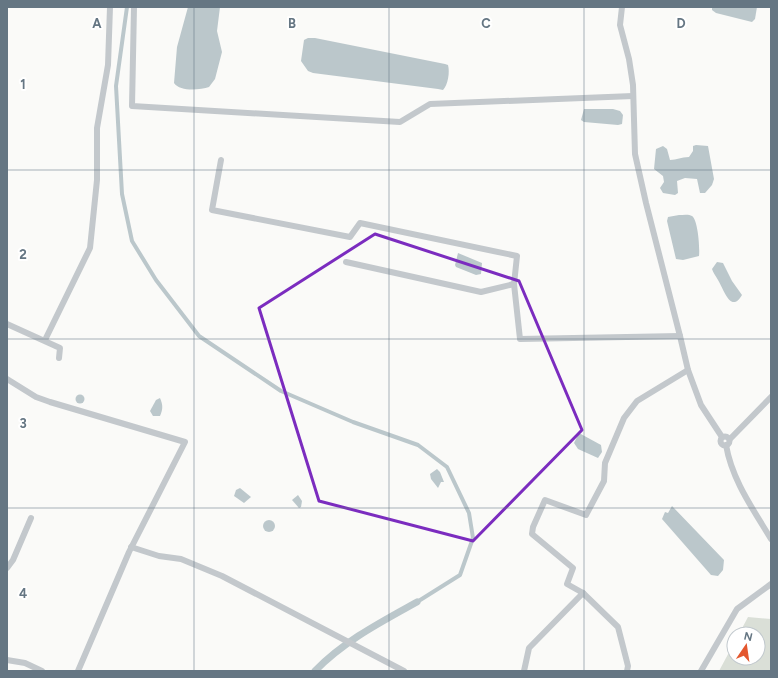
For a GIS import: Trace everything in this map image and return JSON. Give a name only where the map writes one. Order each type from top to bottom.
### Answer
[{"type":"street","points":[[45,340],[90,248],[97,180],[97,128],[108,65],[110,7]]},
{"type":"street","points":[[134,7],[132,106],[400,122],[430,104],[633,96]]},
{"type":"street","points":[[622,7],[620,25],[629,59],[633,96],[635,154],[646,203],[688,370],[701,405],[722,437],[721,443],[726,445]]},
{"type":"street","points":[[221,160],[212,210],[350,237],[360,223],[517,256],[514,284],[520,339],[680,336]]},
{"type":"street","points":[[346,262],[481,292],[514,284]]},
{"type":"street","points":[[7,324],[60,348],[58,358]]},
{"type":"street","points":[[627,671],[628,666],[618,627],[583,593],[567,584],[573,568],[532,534],[533,527],[545,500],[586,515],[604,481],[605,463],[624,418],[638,401],[688,370]]},
{"type":"street","points":[[7,379],[36,397],[50,402],[186,442],[132,547],[78,671]]},
{"type":"street","points":[[771,397],[730,438],[729,444],[726,445],[728,462],[736,480],[771,539]]},
{"type":"street","points":[[722,437],[725,436],[730,438]]},
{"type":"street","points":[[7,568],[13,560],[31,518]]},
{"type":"street","points":[[132,547],[159,556],[181,559],[222,576],[404,671]]},
{"type":"street","points":[[701,671],[737,609],[771,584]]},
{"type":"street","points":[[524,671],[529,648],[583,593]]},
{"type":"street","points":[[7,660],[25,663],[42,671]]},
{"type":"highlighted area","points":[[375,234],[519,281],[582,430],[473,541],[319,501],[259,308]]},
{"type":"shaded area","points":[[188,7],[220,7],[217,31],[222,52],[215,79],[209,87],[190,90],[181,88],[174,83],[177,47]]},
{"type":"shaded area","points":[[712,7],[757,7],[755,19],[752,22],[716,13],[712,10]]},
{"type":"shaded area","points":[[308,38],[315,38],[448,65],[449,75],[445,88],[443,90],[313,73],[308,71],[301,61],[304,40]]},
{"type":"shaded area","points":[[584,109],[613,109],[620,111],[623,115],[622,124],[618,125],[584,122],[581,120]]},
{"type":"shaded area","points":[[663,146],[667,149],[670,160],[672,160],[689,157],[693,151],[693,146],[708,146],[714,179],[712,185],[705,193],[700,193],[697,179],[685,178],[677,181],[678,193],[675,195],[663,193],[660,188],[664,182],[663,176],[654,169],[656,149]]},
{"type":"shaded area","points":[[679,215],[692,216],[696,223],[699,256],[683,260],[676,259],[667,221],[668,217]]},
{"type":"shaded area","points":[[458,253],[482,263],[481,274],[476,275],[456,267],[455,265]]},
{"type":"shaded area","points":[[717,262],[723,263],[732,281],[742,295],[734,302],[731,301],[725,294],[712,270]]},
{"type":"shaded area","points":[[80,394],[85,399],[80,404],[75,399]]},
{"type":"shaded area","points":[[160,398],[162,403],[161,414],[160,416],[153,416],[150,411],[156,400]]},
{"type":"shaded area","points":[[579,433],[601,445],[602,452],[598,458],[578,449],[574,443]]},
{"type":"shaded area","points":[[437,469],[440,472],[444,482],[441,482],[438,488],[431,479],[430,474]]},
{"type":"shaded area","points":[[240,488],[251,497],[244,503],[234,496],[236,490]]},
{"type":"shaded area","points":[[298,495],[302,501],[301,507],[299,508],[292,500]]},
{"type":"shaded area","points":[[672,506],[724,560],[723,570],[718,576],[711,575],[662,519],[665,512],[668,513]]},
{"type":"shaded area","points":[[267,520],[271,520],[275,526],[271,532],[267,532],[263,528],[263,524]]},
{"type":"shaded area","points":[[748,617],[771,619],[771,671],[719,671],[726,658],[726,666],[766,666],[766,626],[743,626]]},
{"type":"waterway","points":[[127,7],[116,86],[122,194],[132,241],[156,280],[199,336],[281,391],[353,422],[418,445],[447,467],[469,513],[473,538],[460,575],[417,602]]},
{"type":"waterway","points":[[315,671],[326,660],[351,641],[417,602]]}]
